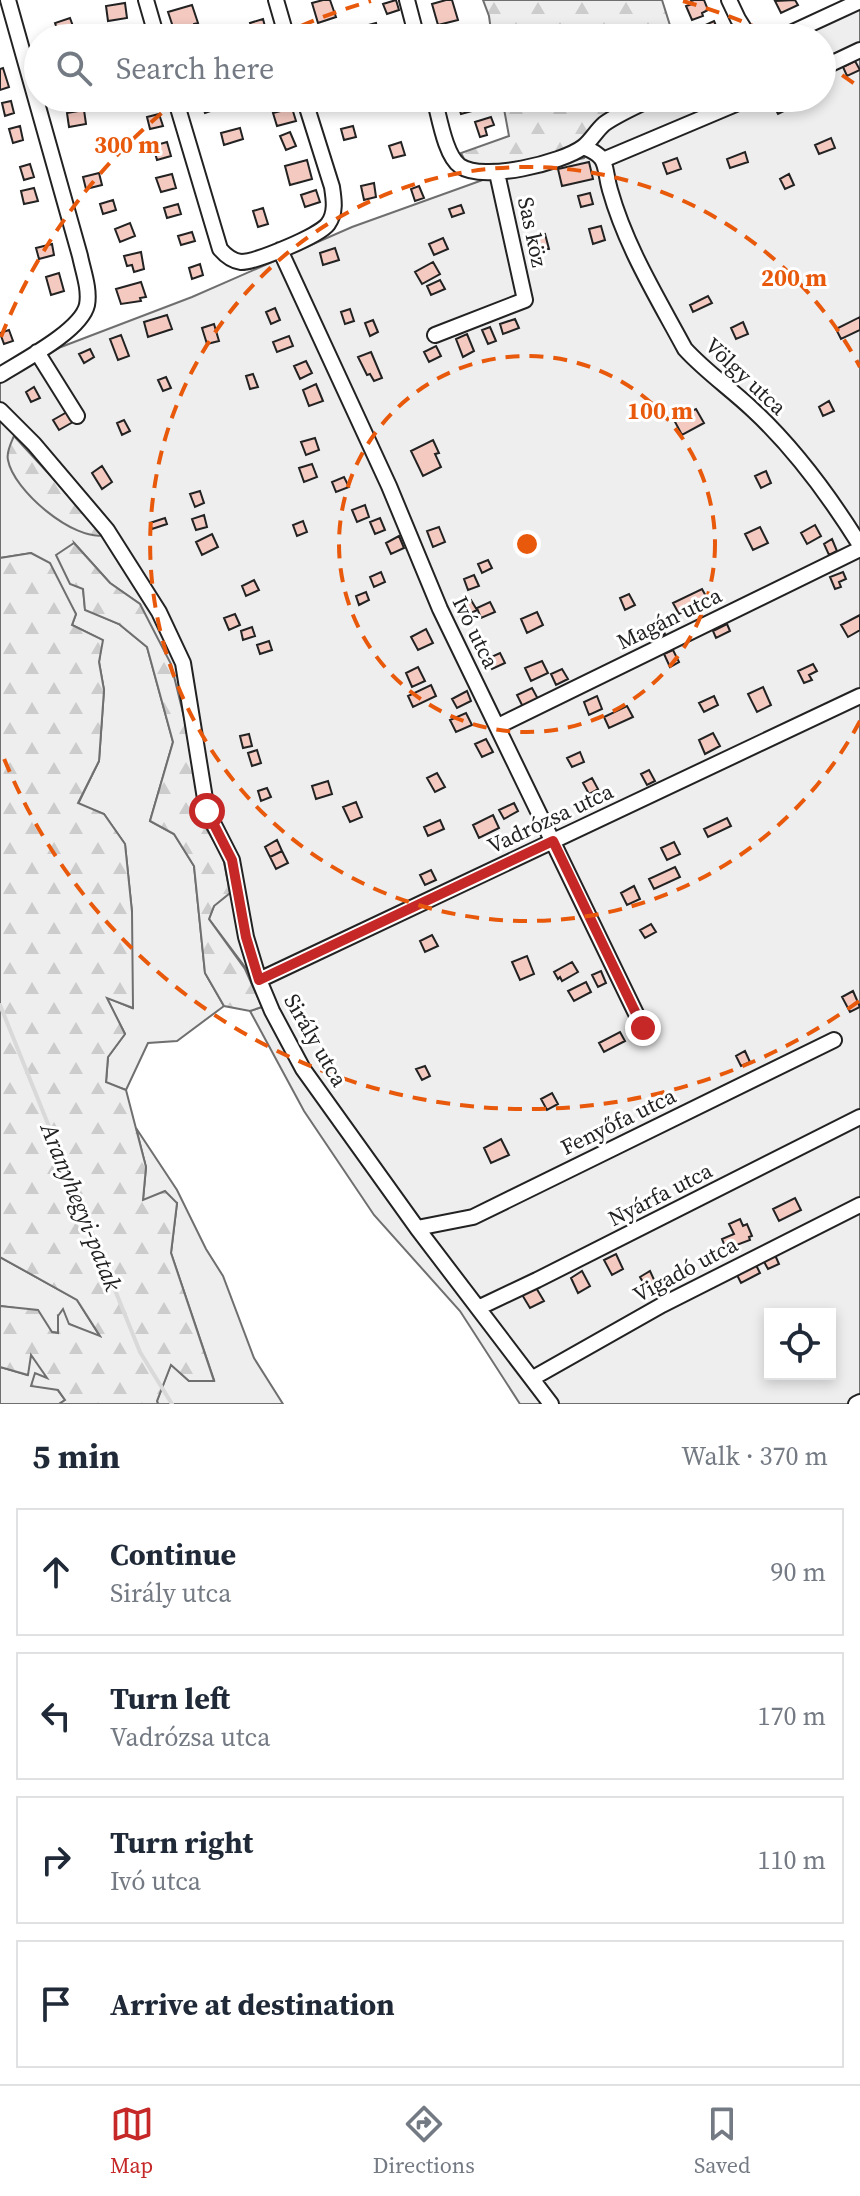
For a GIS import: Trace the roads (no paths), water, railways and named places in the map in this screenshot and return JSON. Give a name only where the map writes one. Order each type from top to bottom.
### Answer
[{"type":"street","points":[[8,0],[24,57]]},
{"type":"street","points":[[146,0],[153,24]]},
{"type":"street","points":[[276,0],[283,24]]},
{"type":"street","points":[[407,0],[413,24]]},
{"type":"street","points":[[729,0],[741,24]]},
{"type":"street","points":[[810,24],[860,1]]},
{"type":"street","points":[[836,61],[860,50]]},
{"type":"street","points":[[0,375],[63,334],[82,316],[87,301],[76,241],[40,112]]},
{"type":"street","points":[[179,112],[220,249],[232,260],[243,262],[280,250],[325,228],[334,212],[332,187],[308,112]]},
{"type":"street","points":[[438,112],[447,146],[460,166],[472,171],[497,173],[566,156],[583,147],[604,124],[627,112]]},
{"type":"street","points":[[583,147],[599,154],[603,160],[717,112]]},
{"type":"street","name":"Völgy utca","points":[[603,160],[615,210],[628,241],[685,349],[755,412],[782,442],[833,502],[860,547]]},
{"type":"street","name":"Sas köz","points":[[435,335],[525,300],[497,173]]},
{"type":"street","name":"Ivó utca","points":[[280,250],[389,486],[440,609],[643,1028]]},
{"type":"street","points":[[37,352],[77,416]]},
{"type":"street","name":"Sirály utca","points":[[0,410],[34,444],[107,530],[159,612],[183,663],[207,811],[232,860],[246,937],[259,980],[303,1069],[417,1228],[551,1404]]},
{"type":"street","name":"Magán utca","points":[[498,726],[860,547]]},
{"type":"street","name":"Vadrózsa utca","points":[[259,980],[860,696]]},
{"type":"street","name":"Fenyőfa utca","points":[[417,1228],[473,1217],[834,1040]]},
{"type":"street","name":"Nyárfa utca","points":[[478,1308],[860,1117]]},
{"type":"street","name":"Vigadó utca","points":[[533,1378],[676,1298],[860,1205]]},
{"type":"waterway","name":"Aranyhegyi-patak","points":[[0,1005],[140,1352],[172,1404]]}]
